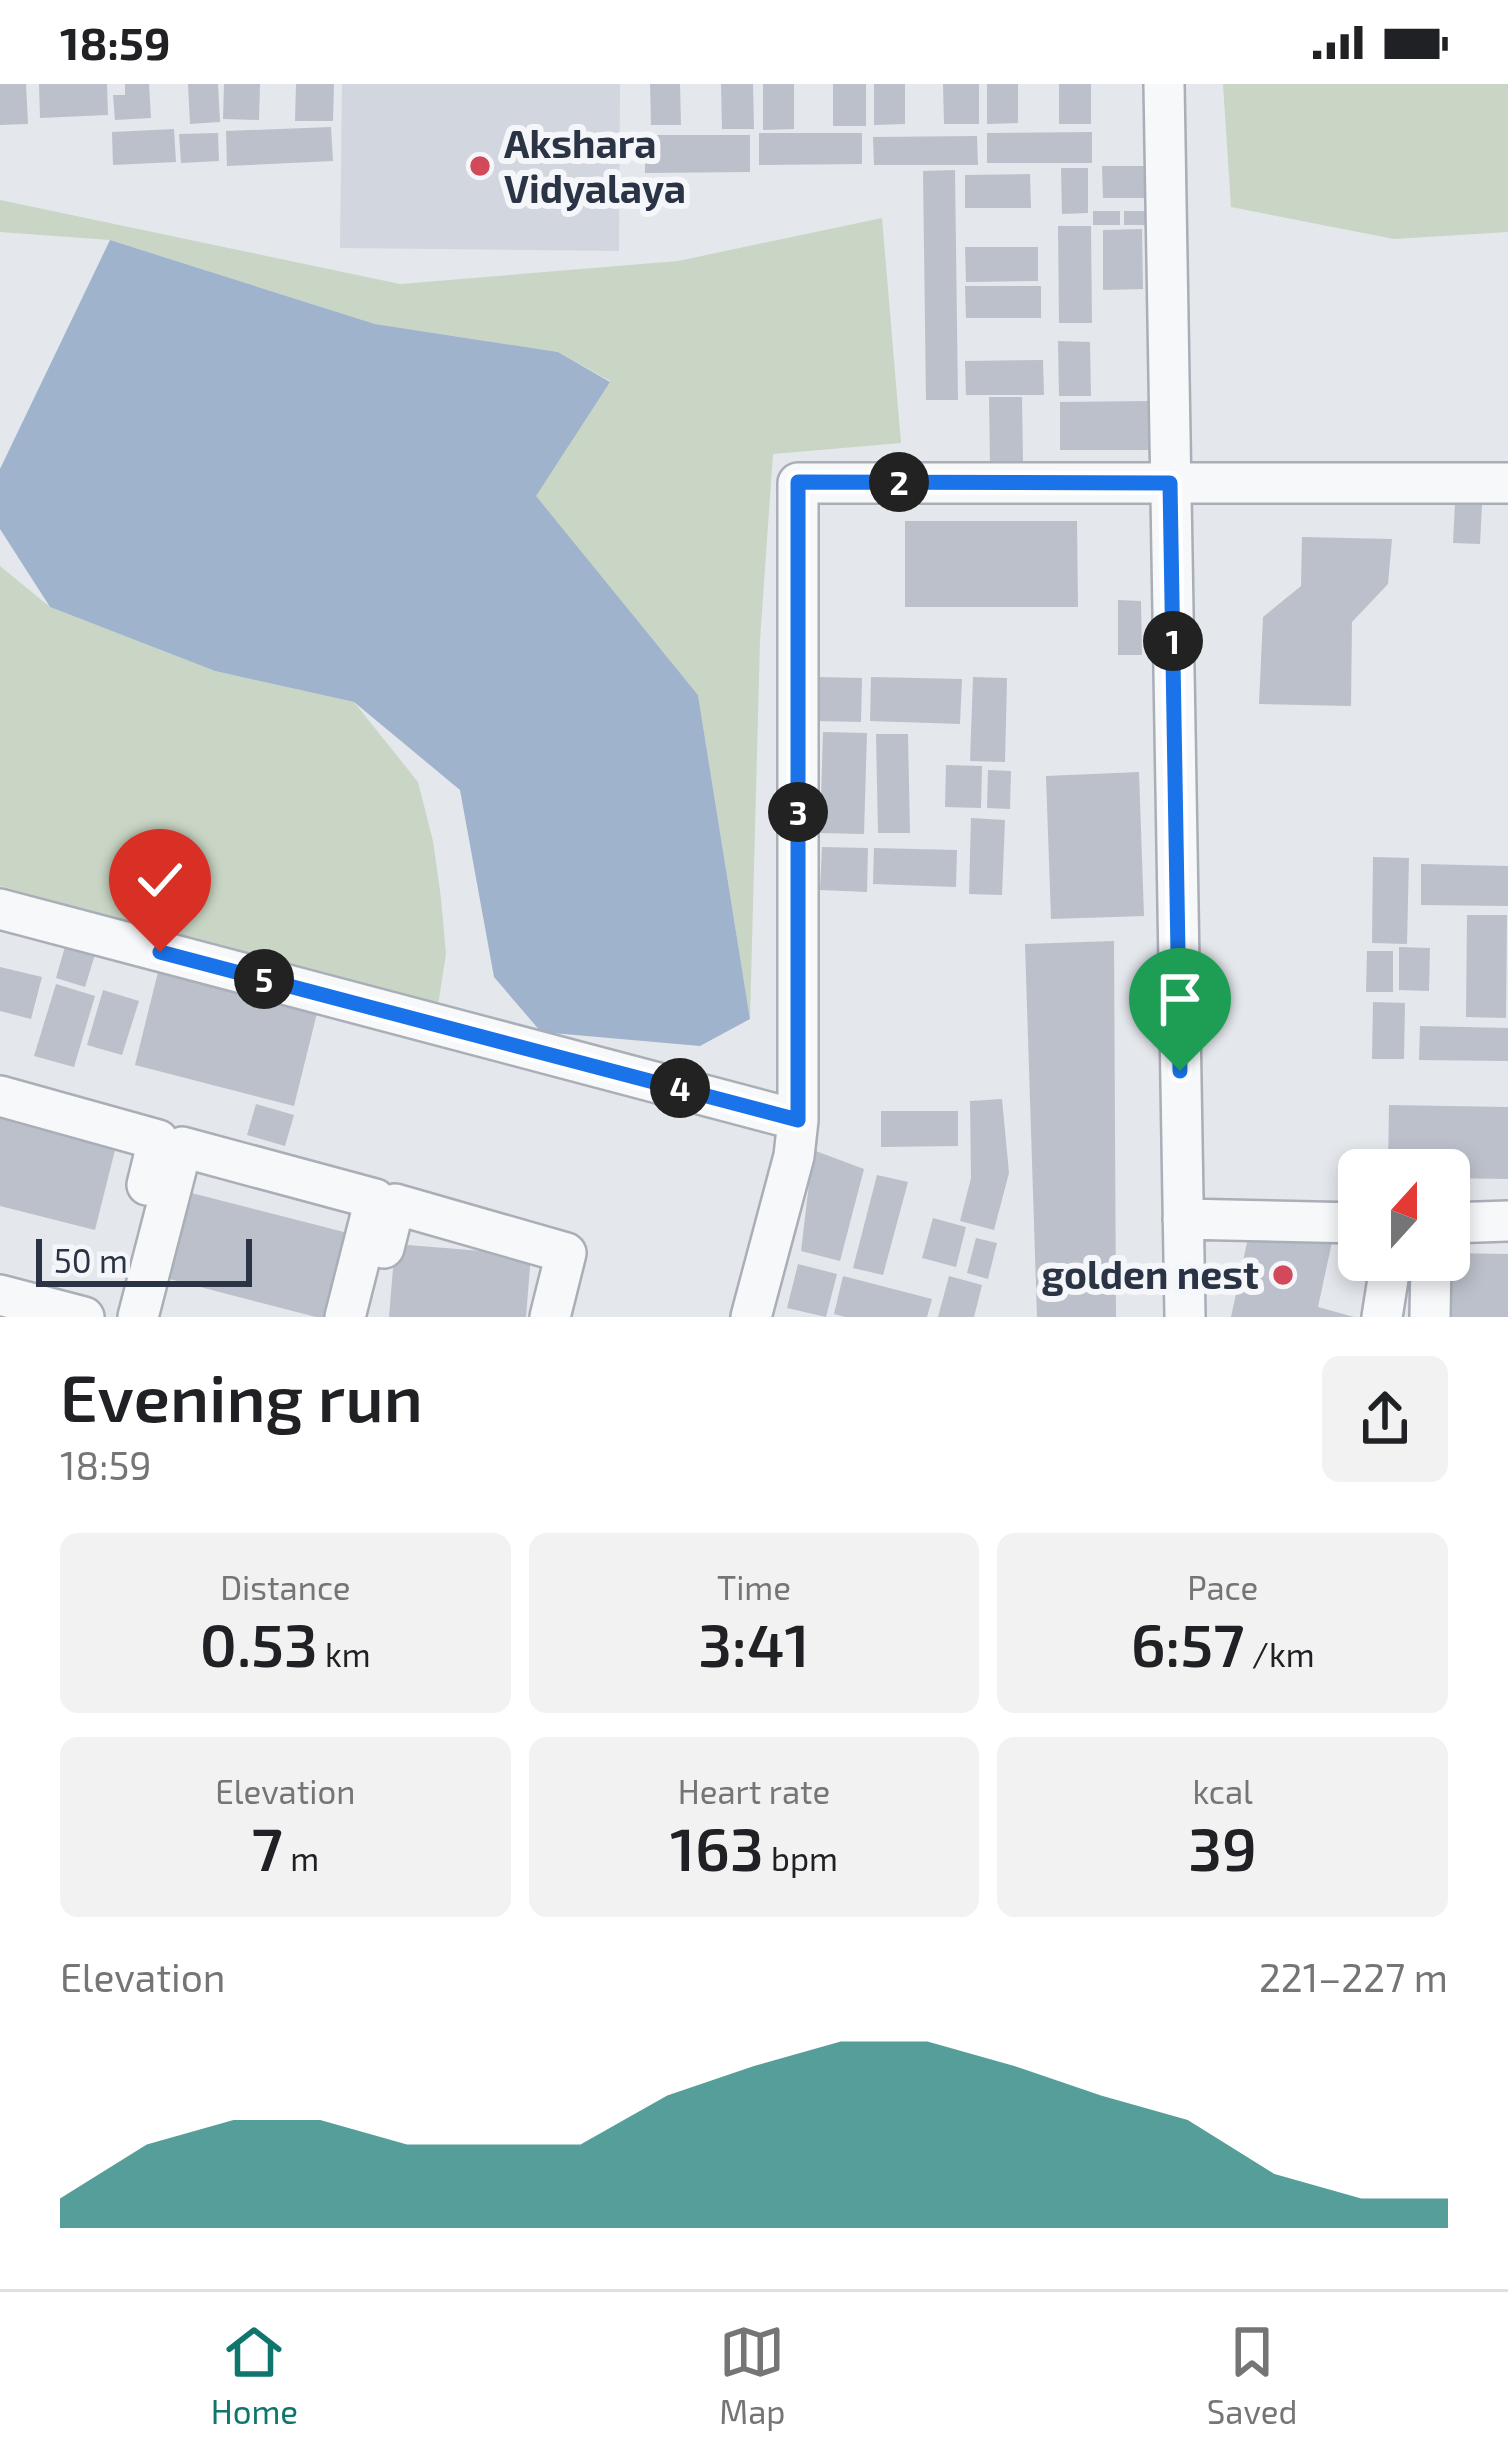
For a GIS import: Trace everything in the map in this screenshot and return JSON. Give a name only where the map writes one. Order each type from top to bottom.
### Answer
[{"type":"street","points":[[1164,84],[1184,1317]]},
{"type":"street","points":[[751,1317],[794,1156],[798,1120],[798,482],[1508,483]]},
{"type":"street","points":[[0,910],[798,1120]]},
{"type":"street","points":[[0,1096],[158,1140],[115,1317]]},
{"type":"street","points":[[138,1317],[182,1147],[375,1199],[345,1317]]},
{"type":"street","points":[[368,1317],[394,1204],[566,1252],[550,1317]]},
{"type":"street","points":[[1183,1219],[1338,1223]]},
{"type":"street","points":[[1470,1222],[1508,1221]]},
{"type":"street","points":[[1382,1317],[1388,1281]]},
{"type":"street","points":[[1430,1317],[1431,1281]]},
{"type":"street","points":[[0,1294],[83,1317]]},
{"type":"shaded area","name":"Akshara Vidyalaya","points":[[342,84],[620,84],[619,251],[340,248]]},
{"type":"green space","points":[[1223,84],[1508,84],[1508,232],[1394,239],[1231,207]]},
{"type":"green space","points":[[0,200],[400,284],[678,261],[882,218],[901,443],[773,454],[760,640],[750,1019],[698,695],[535,496],[610,381],[558,352],[375,324],[110,240],[0,232]]},
{"type":"green space","points":[[0,566],[50,607],[215,671],[354,702],[418,782],[441,898],[446,954],[438,1005],[0,886]]},
{"type":"water","points":[[110,240],[375,324],[558,352],[610,382],[536,496],[698,695],[750,1019],[700,1046],[541,1032],[494,977],[460,790],[354,702],[215,671],[50,607],[0,529],[0,469]]},
{"type":"building","points":[[0,84],[26,84],[28,124],[0,125]]},
{"type":"building","points":[[39,84],[107,84],[108,115],[40,118]]},
{"type":"building","points":[[125,84],[149,84],[151,118],[115,120],[113,95],[125,95]]},
{"type":"building","points":[[188,84],[218,84],[220,122],[190,124]]},
{"type":"building","points":[[224,84],[260,84],[259,120],[223,119]]},
{"type":"building","points":[[296,84],[334,84],[333,121],[295,121]]},
{"type":"building","points":[[650,84],[680,84],[681,125],[651,125]]},
{"type":"building","points":[[721,84],[753,84],[754,129],[722,129]]},
{"type":"building","points":[[763,84],[794,84],[794,129],[763,130]]},
{"type":"building","points":[[833,84],[866,84],[866,126],[833,126]]},
{"type":"building","points":[[874,84],[905,84],[905,124],[874,125]]},
{"type":"building","points":[[943,84],[979,84],[979,124],[944,124]]},
{"type":"building","points":[[987,84],[1018,84],[1018,123],[987,124]]},
{"type":"building","points":[[1059,84],[1091,84],[1091,124],[1059,124]]},
{"type":"building","points":[[331,127],[333,161],[227,166],[226,131]]},
{"type":"building","points":[[174,129],[176,162],[113,165],[112,132]]},
{"type":"building","points":[[1092,132],[1092,163],[987,163],[987,133]]},
{"type":"building","points":[[218,133],[219,161],[181,163],[179,134]]},
{"type":"building","points":[[759,133],[862,133],[862,164],[759,165]]},
{"type":"building","points":[[645,135],[750,135],[750,172],[645,173]]},
{"type":"building","points":[[977,136],[978,165],[874,165],[873,137]]},
{"type":"building","points":[[1102,166],[1145,166],[1145,198],[1103,198]]},
{"type":"building","points":[[1061,168],[1088,168],[1088,213],[1062,214]]},
{"type":"building","points":[[955,170],[958,400],[926,400],[923,171]]},
{"type":"building","points":[[1030,174],[1031,208],[965,208],[965,175]]},
{"type":"building","points":[[1093,211],[1120,211],[1120,225],[1093,225]]},
{"type":"building","points":[[1124,211],[1149,211],[1149,225],[1124,225]]},
{"type":"building","points":[[1058,226],[1091,226],[1092,323],[1059,323]]},
{"type":"building","points":[[1142,229],[1143,289],[1103,290],[1103,230]]},
{"type":"building","points":[[965,247],[1038,247],[1038,281],[966,282]]},
{"type":"building","points":[[965,286],[1041,286],[1041,318],[966,318]]},
{"type":"building","points":[[1058,341],[1090,342],[1091,396],[1059,396]]},
{"type":"building","points":[[1043,360],[1044,395],[966,395],[965,361]]},
{"type":"building","points":[[989,397],[1022,397],[1023,463],[990,463]]},
{"type":"building","points":[[1149,401],[1149,450],[1060,450],[1060,402]]},
{"type":"building","points":[[1455,503],[1482,505],[1480,544],[1453,543]]},
{"type":"building","points":[[905,521],[1077,521],[1078,607],[905,607]]},
{"type":"building","points":[[1302,537],[1392,539],[1388,584],[1352,622],[1351,706],[1259,704],[1263,617],[1301,586]]},
{"type":"building","points":[[1118,600],[1141,601],[1142,655],[1118,655]]},
{"type":"building","points":[[817,677],[862,678],[861,722],[816,721]]},
{"type":"building","points":[[871,677],[962,679],[960,724],[870,721]]},
{"type":"building","points":[[973,677],[1007,678],[1005,762],[970,761]]},
{"type":"building","points":[[823,732],[867,733],[864,834],[820,833]]},
{"type":"building","points":[[876,734],[908,734],[910,833],[878,833]]},
{"type":"building","points":[[946,765],[982,766],[981,808],[945,807]]},
{"type":"building","points":[[988,770],[1011,771],[1010,809],[987,808]]},
{"type":"building","points":[[1139,772],[1144,916],[1051,919],[1046,776]]},
{"type":"building","points":[[971,818],[1005,820],[1002,895],[969,894]]},
{"type":"building","points":[[822,847],[868,848],[867,892],[820,890]]},
{"type":"building","points":[[874,848],[957,850],[956,887],[873,884]]},
{"type":"building","points":[[1373,857],[1409,858],[1407,944],[1372,943]]},
{"type":"building","points":[[1421,864],[1508,866],[1508,906],[1421,905]]},
{"type":"building","points":[[1467,915],[1507,915],[1506,1018],[1466,1017]]},
{"type":"building","points":[[68,936],[98,945],[85,987],[56,978]]},
{"type":"building","points":[[1114,941],[1116,1317],[1037,1317],[1025,944]]},
{"type":"building","points":[[1399,947],[1430,948],[1429,991],[1399,990]]},
{"type":"building","points":[[1367,951],[1393,951],[1393,992],[1366,992]]},
{"type":"building","points":[[0,967],[42,977],[31,1019],[0,1011]]},
{"type":"building","points":[[159,968],[318,1009],[294,1106],[135,1065]]},
{"type":"building","points":[[56,984],[95,996],[74,1067],[34,1056]]},
{"type":"building","points":[[103,990],[139,1001],[122,1055],[87,1045]]},
{"type":"building","points":[[1373,1002],[1405,1003],[1404,1059],[1372,1059]]},
{"type":"building","points":[[1420,1026],[1508,1028],[1508,1061],[1419,1060]]},
{"type":"building","points":[[1002,1099],[1009,1173],[994,1230],[960,1221],[971,1178],[970,1101]]},
{"type":"building","points":[[256,1104],[294,1115],[285,1146],[247,1135]]},
{"type":"building","points":[[1389,1105],[1508,1107],[1508,1179],[1470,1178],[1470,1149],[1388,1149]]},
{"type":"building","points":[[881,1111],[958,1111],[958,1146],[881,1147]]},
{"type":"building","points":[[0,1116],[116,1146],[95,1230],[0,1206]]},
{"type":"building","points":[[813,1150],[864,1169],[840,1261],[801,1251]]},
{"type":"building","points":[[877,1175],[908,1182],[883,1275],[853,1268]]},
{"type":"building","points":[[176,1189],[348,1233],[327,1317],[154,1275]]},
{"type":"building","points":[[933,1218],[966,1227],[956,1267],[922,1258]]},
{"type":"building","name":"golden nest","points":[[1251,1224],[1332,1242],[1318,1307],[1354,1317],[1231,1317]]},
{"type":"building","points":[[976,1238],[997,1243],[988,1279],[967,1273]]},
{"type":"building","points":[[395,1244],[531,1255],[526,1317],[389,1317]]},
{"type":"building","points":[[1470,1253],[1508,1254],[1508,1317],[1435,1317],[1443,1281],[1470,1281]]},
{"type":"building","points":[[798,1264],[837,1274],[826,1317],[787,1308]]},
{"type":"building","points":[[843,1276],[932,1299],[927,1317],[834,1314]]},
{"type":"building","points":[[949,1276],[982,1285],[974,1317],[938,1317]]},
{"type":"place","name":"Akshara Vidyalaya","points":[[480,166]]},
{"type":"place","name":"golden nest","points":[[1283,1275]]},
{"type":"route","points":[[160,952],[798,1120],[798,482],[1170,483],[1180,1071]]}]
